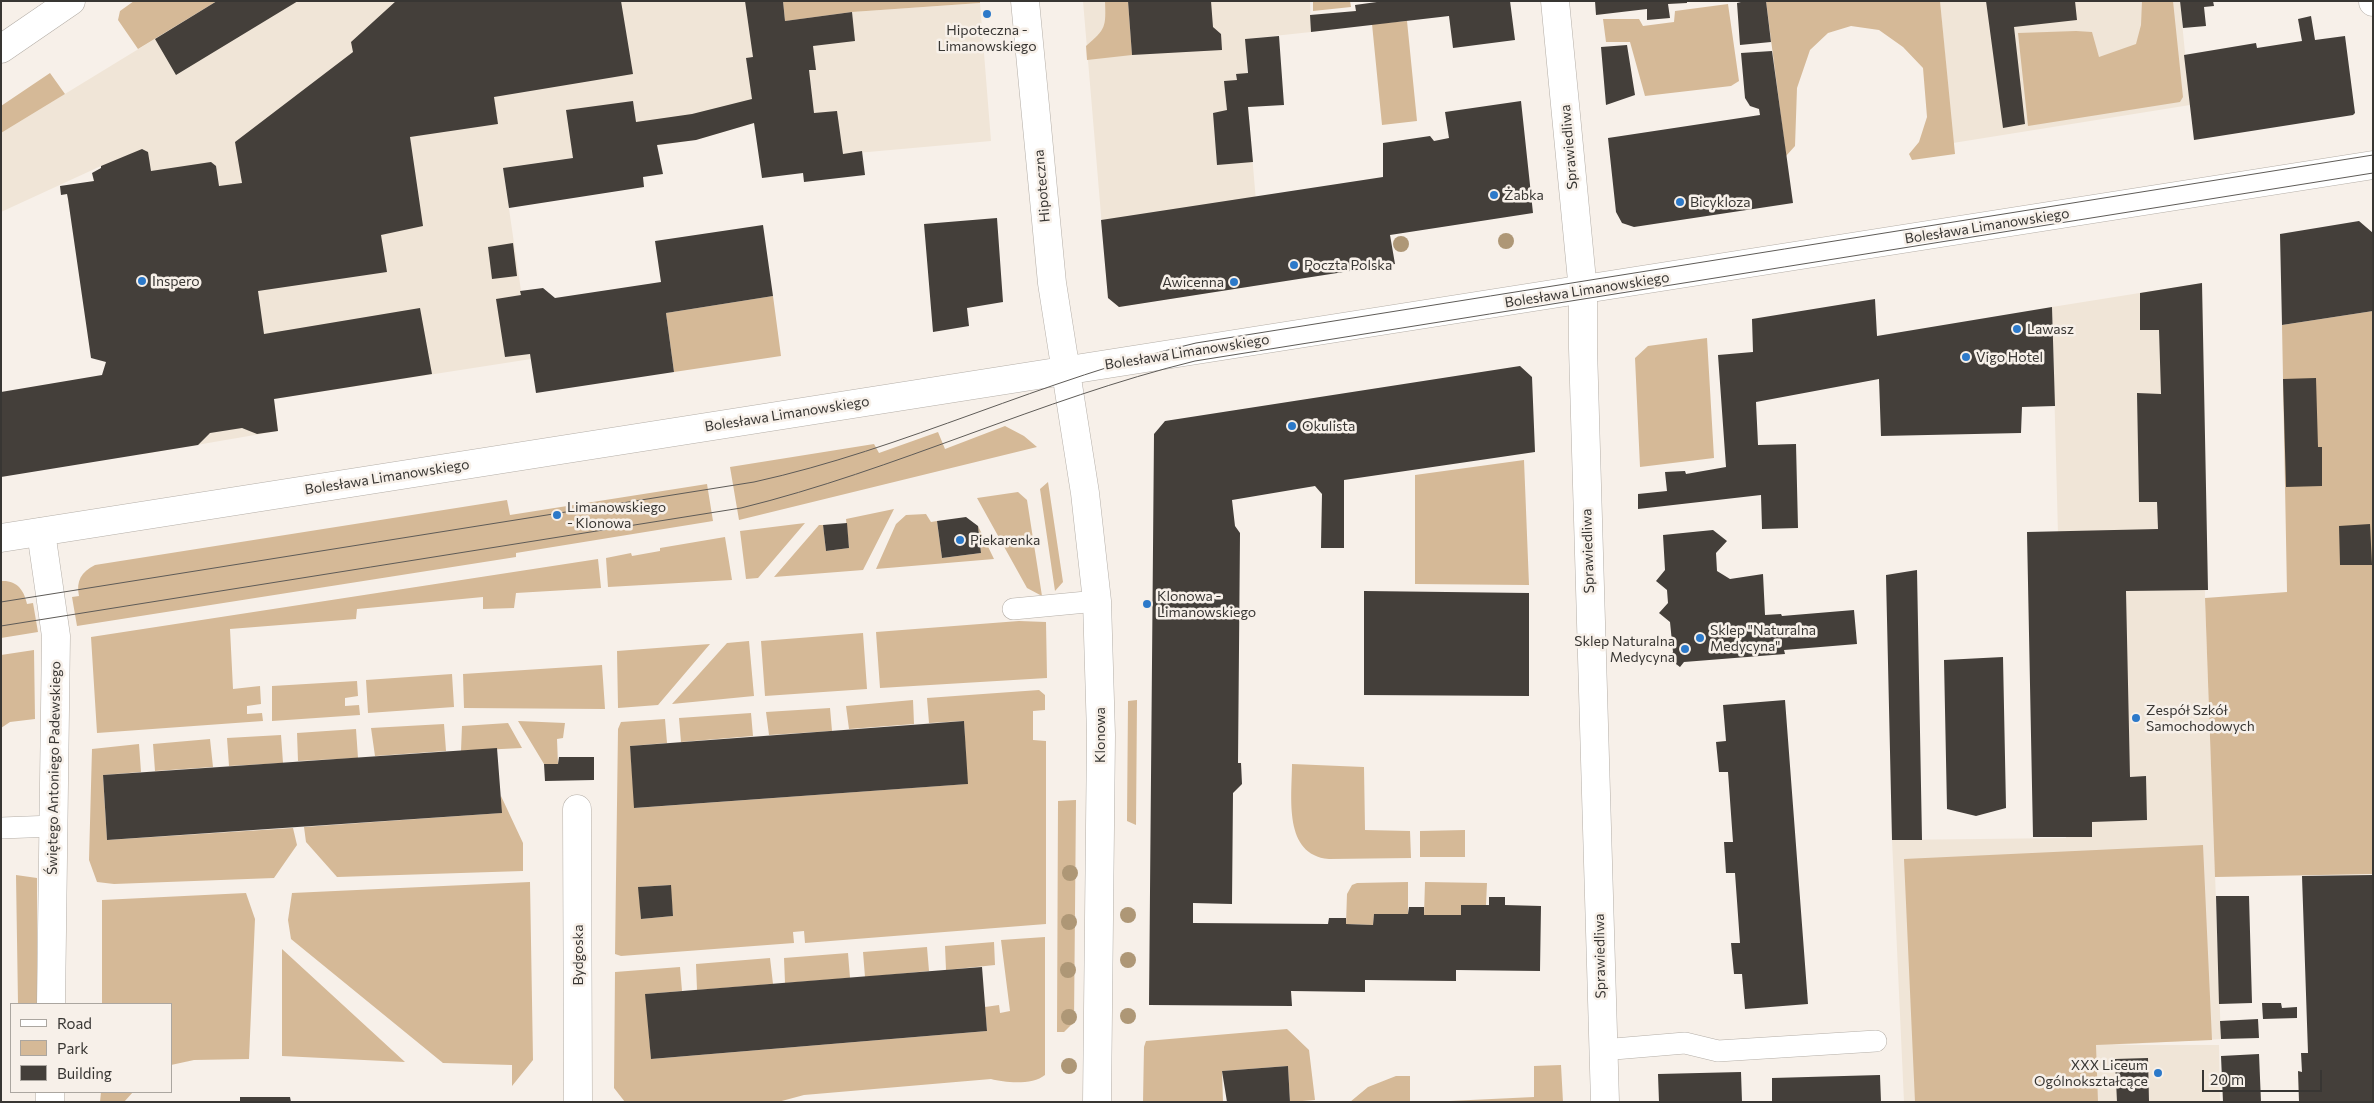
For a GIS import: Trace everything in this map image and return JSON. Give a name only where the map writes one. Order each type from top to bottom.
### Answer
[{"type":"street","points":[[1,49],[71,1]]},
{"type":"street","name":"Hipoteczna","points":[[1025,1],[1048,248],[1065,371]]},
{"type":"street","name":"Sprawiedliwa","points":[[1555,1],[1583,291],[1602,1050],[1605,1102]]},
{"type":"street","name":"Bolesława Limanowskiego","points":[[1,538],[1583,291],[2373,165]]},
{"type":"street","name":"Klonowa","points":[[1065,371],[1085,493],[1097,601],[1101,735],[1097,1102]]},
{"type":"street","name":"Świętego Antoniego Padewskiego","points":[[41,532],[56,636],[51,1003]]},
{"type":"street","name":"Bydgoska","points":[[577,809],[578,1102]]},
{"type":"lane","points":[[1013,609],[1097,601]]},
{"type":"lane","points":[[1,828],[54,826]]},
{"type":"lane","points":[[1602,1050],[1685,1044],[1718,1051],[1876,1041]]},
{"type":"shaded area","points":[[217,1],[783,1],[785,20],[852,12],[980,3],[991,141],[801,158],[754,123],[696,140],[503,168],[531,359],[274,399],[270,374],[278,431],[144,454],[101,166],[1,212],[1,133]]},
{"type":"shaded area","points":[[1083,1],[1310,1],[1311,32],[1246,39],[1248,107],[1263,284],[1119,307],[1108,298]]},
{"type":"shaded area","points":[[1940,1],[2180,1],[2190,105],[1953,143]]},
{"type":"shaded area","name":"Zespół Szkół Samochodowych","points":[[2202,283],[2205,598],[2221,1039],[2113,1045],[2219,1045],[2220,1102],[1904,1102],[1892,840],[2066,838],[2052,307]]},
{"type":"green space","points":[[134,1],[217,1],[138,49],[118,20],[120,11]]},
{"type":"green space","points":[[783,1],[980,1],[980,3],[852,12],[785,21]]},
{"type":"green space","points":[[1105,1],[1128,1],[1132,55],[1087,60],[1086,46],[1098,35],[1105,22]]},
{"type":"green space","points":[[1313,1],[1350,1],[1351,7],[1313,11]]},
{"type":"green space","points":[[1766,1],[1940,1],[1955,154],[1912,160],[1909,154],[1919,142],[1927,117],[1923,68],[1903,47],[1879,30],[1851,26],[1828,33],[1810,50],[1797,88],[1795,146],[1786,156]]},
{"type":"green space","points":[[2142,1],[2173,1],[2183,97],[2180,102],[2028,126],[2018,33],[2092,32],[2099,57],[2136,44],[2141,25]]},
{"type":"green space","points":[[1728,4],[1739,81],[1731,86],[1645,96],[1630,42],[1606,42],[1603,19],[1639,19],[1643,26],[1674,22],[1675,11]]},
{"type":"green space","points":[[1407,21],[1417,121],[1382,125],[1372,24]]},
{"type":"green space","points":[[50,73],[65,94],[1,133],[1,106]]},
{"type":"green space","points":[[773,296],[781,356],[674,372],[666,313]]},
{"type":"green space","points":[[2373,311],[2373,874],[2215,877],[2205,598],[2287,592],[2282,325]]},
{"type":"green space","points":[[1707,338],[1714,458],[1640,467],[1635,358],[1648,346]]},
{"type":"green space","points":[[1005,426],[1024,436],[1037,447],[739,520],[730,467],[874,444],[879,453],[938,432],[945,449]]},
{"type":"green space","points":[[1524,460],[1529,585],[1415,584],[1415,475]]},
{"type":"green space","points":[[1048,482],[1063,582],[1055,591],[1040,489]]},
{"type":"green space","points":[[707,484],[713,521],[516,553],[516,557],[77,626],[72,597],[79,596],[79,581],[86,571],[95,565],[507,500],[510,515]]},
{"type":"green space","points":[[1018,492],[1027,500],[1042,596],[1027,588],[977,498]]},
{"type":"green space","points":[[894,509],[863,570],[774,577],[819,525],[823,525],[826,551],[849,548],[846,519]]},
{"type":"green space","points":[[926,514],[931,522],[937,521],[942,558],[981,553],[978,526],[994,559],[876,569],[896,524],[906,515]]},
{"type":"green space","points":[[805,523],[758,578],[746,579],[740,531]]},
{"type":"green space","points":[[725,537],[732,580],[608,587],[606,558],[631,553],[632,556],[660,551],[660,548]]},
{"type":"green space","points":[[598,559],[601,588],[516,593],[514,608],[483,609],[483,597],[357,609],[356,619],[230,629],[233,689],[260,686],[261,704],[247,706],[247,714],[262,713],[263,721],[97,733],[91,637]]},
{"type":"green space","points":[[1,581],[15,584],[22,590],[27,604],[33,603],[38,632],[1,638]]},
{"type":"green space","points":[[1019,621],[1046,622],[1047,678],[880,688],[876,632]]},
{"type":"green space","points":[[863,633],[867,689],[765,696],[761,641]]},
{"type":"green space","points":[[749,641],[754,696],[672,704],[727,643]]},
{"type":"green space","points":[[710,644],[658,705],[618,708],[617,651]]},
{"type":"green space","points":[[34,650],[35,719],[10,722],[1,728],[1,655]]},
{"type":"green space","points":[[602,665],[605,709],[464,708],[463,674]]},
{"type":"green space","points":[[452,674],[454,707],[368,713],[366,680]]},
{"type":"green space","points":[[357,681],[358,696],[345,698],[345,706],[359,705],[360,715],[272,721],[272,686]]},
{"type":"green space","points":[[1039,690],[1045,695],[1045,710],[1033,711],[1033,740],[1046,741],[1046,924],[805,943],[804,931],[793,932],[794,943],[621,956],[615,954],[618,729],[621,722],[665,719],[667,743],[630,746],[635,808],[967,784],[964,721],[929,723],[927,698]],"holes":[[[670,885],[673,916],[641,919],[639,887]]]},
{"type":"green space","points":[[913,700],[914,724],[849,729],[846,706]]},
{"type":"green space","points":[[1137,700],[1136,825],[1127,821],[1128,701]]},
{"type":"green space","points":[[830,708],[832,731],[769,735],[766,712]]},
{"type":"green space","points":[[751,713],[753,736],[681,742],[679,718]]},
{"type":"green space","points":[[518,721],[565,723],[563,738],[557,739],[558,764],[544,764]]},
{"type":"green space","points":[[508,723],[522,748],[461,751],[462,726]]},
{"type":"green space","points":[[444,724],[446,751],[375,756],[371,728]]},
{"type":"green space","points":[[356,729],[358,758],[298,761],[297,733]]},
{"type":"green space","points":[[281,735],[283,763],[229,766],[227,738]]},
{"type":"green space","points":[[210,739],[213,767],[155,771],[153,744]]},
{"type":"green space","points":[[139,744],[141,772],[103,775],[107,840],[293,828],[297,845],[274,878],[114,884],[97,882],[89,860],[92,749]]},
{"type":"green space","points":[[1292,764],[1364,767],[1365,830],[1410,831],[1411,858],[1329,859],[1314,855],[1304,847],[1297,836],[1293,822]]},
{"type":"green space","points":[[501,796],[523,843],[523,871],[337,877],[306,842],[304,827],[501,813]]},
{"type":"green space","points":[[1076,800],[1074,1022],[1064,1032],[1057,1032],[1058,801]]},
{"type":"green space","points":[[1465,830],[1465,857],[1420,857],[1420,831]]},
{"type":"green space","points":[[2203,845],[2212,1040],[2096,1045],[2098,1102],[1915,1102],[1904,859]]},
{"type":"green space","points":[[16,875],[37,878],[37,1003],[18,1003]]},
{"type":"green space","points":[[530,882],[533,1060],[512,1086],[512,1065],[443,1063],[291,939],[288,920],[292,893]]},
{"type":"green space","points":[[1408,882],[1408,914],[1374,914],[1373,925],[1346,924],[1347,894],[1352,885],[1357,883]]},
{"type":"green space","points":[[1425,882],[1487,883],[1486,905],[1462,905],[1461,915],[1424,915]]},
{"type":"green space","points":[[246,893],[255,919],[249,1059],[194,1060],[172,1065],[172,1003],[102,1003],[102,900]]},
{"type":"green space","points":[[1045,937],[1045,1075],[1040,1078],[1027,1082],[991,1079],[804,1095],[778,1102],[625,1102],[614,1088],[615,972],[680,967],[682,991],[646,994],[651,1059],[987,1031],[985,1007],[999,1005],[1000,1013],[1010,1011],[1001,940]]},
{"type":"green space","points":[[994,942],[995,965],[946,970],[945,946]]},
{"type":"green space","points":[[927,947],[929,971],[865,977],[863,952]]},
{"type":"green space","points":[[282,949],[405,1062],[282,1056]]},
{"type":"green space","points":[[848,953],[850,978],[785,983],[784,958]]},
{"type":"green space","points":[[770,958],[773,984],[697,990],[696,964]]},
{"type":"green space","points":[[1287,1029],[1309,1050],[1315,1100],[1290,1102],[1288,1066],[1222,1071],[1223,1102],[1143,1102],[1144,1047],[1146,1041]]},
{"type":"green space","points":[[1561,1065],[1563,1102],[1428,1102],[1534,1097],[1534,1066]]},
{"type":"green space","points":[[1396,1076],[1410,1076],[1410,1102],[1350,1102],[1368,1087]]},
{"type":"green space","points":[[101,1093],[132,1093],[124,1102],[100,1102]]},
{"type":"building","points":[[217,1],[298,1],[176,75],[155,39]]},
{"type":"building","points":[[396,1],[621,1],[633,74],[494,97],[498,124],[410,137],[423,226],[381,235],[387,272],[258,291],[264,334],[420,308],[432,374],[274,399],[278,431],[257,434],[242,428],[210,433],[198,445],[1,477],[1,392],[102,375],[106,362],[91,358],[68,199],[67,194],[61,195],[60,186],[94,181],[92,173],[101,168],[101,166],[142,149],[148,152],[151,171],[211,162],[216,166],[219,186],[242,183],[235,142],[353,52],[351,42]]},
{"type":"building","points":[[745,1],[783,1],[785,21],[852,12],[855,41],[813,46],[816,70],[809,70],[814,113],[837,111],[843,154],[862,151],[865,175],[804,182],[803,173],[762,178],[754,123],[696,140],[657,145],[663,174],[643,177],[644,187],[509,208],[503,168],[573,158],[566,110],[633,101],[636,122],[692,114],[752,99],[746,58],[753,57]]},
{"type":"building","points":[[1128,1],[1211,1],[1213,27],[1221,34],[1222,50],[1132,55]]},
{"type":"building","points":[[1384,1],[1510,1],[1515,40],[1453,48],[1449,16],[1311,32],[1310,15],[1356,11],[1355,5]]},
{"type":"building","points":[[1595,1],[1687,1],[1687,3],[1668,4],[1670,18],[1647,20],[1647,9],[1596,15]]},
{"type":"building","points":[[1766,1],[1771,42],[1740,45],[1737,3]]},
{"type":"building","points":[[1986,1],[2075,1],[2077,20],[2014,27],[2025,124],[2003,128]]},
{"type":"building","points":[[2180,1],[2213,1],[2214,6],[2204,7],[2206,26],[2183,28]]},
{"type":"building","points":[[2311,16],[2315,40],[2345,36],[2355,113],[2353,115],[2194,140],[2184,55],[2256,43],[2257,48],[2302,41],[2298,19]]},
{"type":"building","points":[[1279,36],[1284,105],[1248,107],[1253,162],[1217,165],[1213,113],[1227,110],[1224,81],[1237,80],[1236,74],[1248,73],[1245,39]]},
{"type":"building","points":[[1627,45],[1635,95],[1606,105],[1601,47]]},
{"type":"building","points":[[1772,51],[1793,203],[1634,227],[1622,223],[1616,212],[1608,138],[1760,115],[1759,109],[1750,106],[1745,98],[1741,53]]},
{"type":"building","points":[[1521,101],[1533,213],[1390,235],[1395,264],[1119,307],[1108,298],[1101,220],[1383,177],[1383,143],[1430,136],[1434,141],[1449,138],[1445,112]]},
{"type":"building","points":[[997,218],[1003,302],[967,308],[969,326],[933,332],[924,224]]},
{"type":"building","points":[[2359,221],[2373,233],[2373,311],[2282,325],[2280,234]]},
{"type":"building","points":[[763,225],[773,296],[666,313],[674,372],[536,393],[530,354],[505,357],[496,299],[521,295],[520,291],[543,288],[555,298],[661,282],[655,241]]},
{"type":"building","points":[[513,243],[517,276],[492,279],[488,247]]},
{"type":"building","points":[[2202,283],[2208,590],[2126,591],[2130,777],[2146,776],[2147,820],[2092,822],[2092,837],[2033,837],[2027,532],[2158,529],[2157,502],[2139,502],[2137,393],[2161,394],[2159,330],[2140,330],[2140,293]]},
{"type":"building","points":[[1875,299],[1877,336],[2052,307],[2055,406],[2022,407],[2021,433],[1881,436],[1879,379],[1756,402],[1758,445],[1796,444],[1798,528],[1762,529],[1761,495],[1638,509],[1638,494],[1667,491],[1665,472],[1685,471],[1686,474],[1726,467],[1718,355],[1753,352],[1752,319]]},
{"type":"building","points":[[1520,366],[1532,377],[1535,452],[1344,480],[1344,548],[1321,548],[1322,494],[1315,486],[1232,500],[1235,526],[1240,533],[1238,763],[1241,763],[1242,784],[1233,793],[1232,904],[1193,903],[1193,923],[1328,924],[1329,918],[1346,918],[1346,924],[1373,925],[1374,914],[1408,914],[1409,907],[1424,907],[1424,915],[1461,915],[1461,905],[1489,905],[1489,897],[1505,897],[1505,905],[1541,906],[1540,971],[1456,970],[1456,981],[1365,980],[1365,992],[1291,991],[1292,1006],[1149,1005],[1154,434],[1165,421]]},
{"type":"building","points":[[2316,378],[2318,447],[2322,447],[2322,486],[2286,487],[2283,379]]},
{"type":"building","name":"Piekarenka","points":[[966,517],[978,526],[981,553],[942,558],[937,521]]},
{"type":"building","points":[[847,523],[849,548],[826,551],[823,525]]},
{"type":"building","points":[[2370,524],[2372,565],[2340,565],[2339,526]]},
{"type":"building","points":[[1713,530],[1727,541],[1716,553],[1717,571],[1730,579],[1763,574],[1765,615],[1781,614],[1782,616],[1854,610],[1857,644],[1784,650],[1785,654],[1684,662],[1680,667],[1668,658],[1673,652],[1670,622],[1659,613],[1668,603],[1667,590],[1656,581],[1665,570],[1663,535]]},
{"type":"building","points":[[1917,570],[1922,840],[1892,840],[1886,575]]},
{"type":"building","points":[[1364,591],[1529,593],[1529,696],[1364,695]]},
{"type":"building","points":[[2003,657],[2006,808],[1976,816],[1947,809],[1944,660]]},
{"type":"building","points":[[1785,700],[1808,1004],[1745,1009],[1742,974],[1734,974],[1731,943],[1740,943],[1735,873],[1726,873],[1724,842],[1733,842],[1728,772],[1719,772],[1716,742],[1726,741],[1723,705]]},
{"type":"building","points":[[964,721],[968,784],[634,808],[630,746]]},
{"type":"building","points":[[497,748],[502,813],[107,840],[103,775]]},
{"type":"building","points":[[559,757],[594,757],[594,780],[545,781],[544,764],[558,764]]},
{"type":"building","points":[[2373,875],[2373,1102],[2299,1102],[2298,1071],[2302,1072],[2301,1053],[2308,1053],[2302,876]]},
{"type":"building","points":[[671,885],[673,916],[641,919],[638,887]]},
{"type":"building","points":[[2216,896],[2249,896],[2252,1003],[2219,1004]]},
{"type":"building","points":[[982,967],[987,1031],[651,1059],[645,994]]},
{"type":"building","points":[[2262,1003],[2281,1003],[2282,1008],[2297,1007],[2297,1018],[2263,1019]]},
{"type":"building","points":[[2258,1019],[2259,1038],[2221,1039],[2220,1021]]},
{"type":"building","points":[[2259,1054],[2261,1102],[2223,1102],[2221,1056]]},
{"type":"building","points":[[2148,1058],[2149,1102],[2117,1102],[2115,1059]]},
{"type":"building","points":[[1288,1066],[1290,1102],[1227,1102],[1222,1071]]},
{"type":"building","points":[[1741,1072],[1742,1102],[1659,1102],[1658,1074]]},
{"type":"building","points":[[1880,1075],[1881,1102],[1772,1102],[1772,1078]]},
{"type":"building","points":[[240,1097],[290,1097],[291,1102],[240,1102]]},
{"type":"tram line","points":[[1,602],[754,482],[866,451],[1084,375],[1196,343],[2373,155]]},
{"type":"tram line","points":[[1,626],[741,508],[856,474],[1080,395],[1195,361],[2373,173]]},
{"type":"place","name":"Hipoteczna - Limanowskiego","points":[[987,14]]},
{"type":"place","name":"Żabka","points":[[1494,195]]},
{"type":"place","name":"Bicykloza","points":[[1680,202]]},
{"type":"place","name":"Poczta Polska","points":[[1294,265]]},
{"type":"place","name":"Inspero","points":[[142,281]]},
{"type":"place","name":"Awicenna","points":[[1234,282]]},
{"type":"place","name":"Lawasz","points":[[2017,329]]},
{"type":"place","name":"Vigo Hotel","points":[[1966,357]]},
{"type":"place","name":"Okulista","points":[[1292,426]]},
{"type":"place","name":"Limanowskiego - Klonowa","points":[[557,515]]},
{"type":"place","name":"Piekarenka","points":[[960,540]]},
{"type":"place","name":"Klonowa - Limanowskiego","points":[[1147,604]]},
{"type":"place","name":"Sklep \"Naturalna Medycyna\"","points":[[1700,638]]},
{"type":"place","name":"Sklep Naturalna Medycyna","points":[[1685,649]]},
{"type":"place","name":"Zespół Szkół Samochodowych","points":[[2136,718]]},
{"type":"place","name":"XXX Liceum Ogólnokształcące","points":[[2158,1073]]}]
